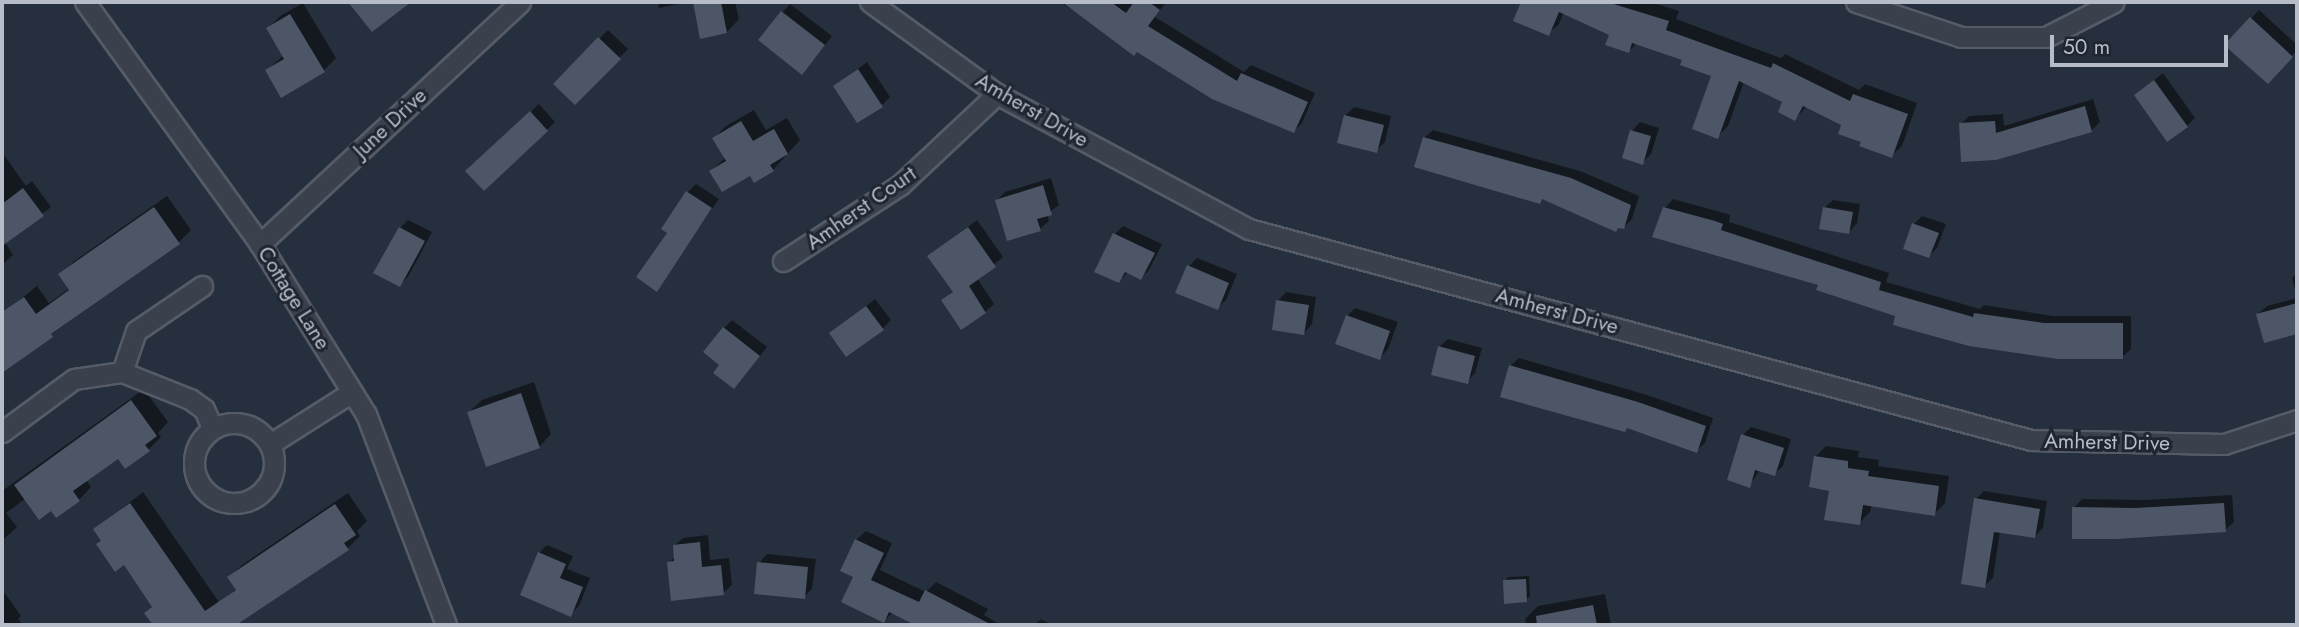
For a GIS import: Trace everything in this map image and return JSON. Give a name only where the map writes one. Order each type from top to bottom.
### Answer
[{"type":"street","name":"Cottage Lane","points":[[85,2],[260,244],[366,414],[446,625]]},
{"type":"street","name":"June Drive","points":[[260,244],[520,2]]},
{"type":"street","name":"Amherst Drive","points":[[870,2],[997,93],[1249,229],[2031,440],[2224,444],[2297,419]]},
{"type":"street","points":[[1856,2],[1961,37],[2046,37],[2114,2]]},
{"type":"street","name":"Amherst Court","points":[[783,261],[900,185],[997,93]]},
{"type":"street","points":[[122,372],[136,331],[202,286]]},
{"type":"street","points":[[2,432],[74,379],[122,372],[190,399],[204,409],[212,428]]},
{"type":"street","points":[[270,443],[352,392]]},
{"type":"street","points":[[225,423],[251,425],[270,443],[274,456],[270,482],[250,500],[223,502],[202,487],[193,462],[202,437],[212,428],[225,423]]},
{"type":"building","points":[[348,2],[411,2],[372,32]]},
{"type":"building","points":[[693,2],[721,2],[727,33],[700,39]]},
{"type":"building","points":[[1062,2],[1111,2],[1126,13],[1134,2],[1149,2],[1160,10],[1148,26],[1237,81],[1241,73],[1308,102],[1294,133],[1212,99],[1137,52],[1134,56]]},
{"type":"building","points":[[1521,2],[1607,2],[1669,21],[1666,30],[1771,68],[1773,63],[1850,101],[1853,94],[1908,114],[1892,158],[1859,146],[1861,142],[1838,134],[1841,125],[1803,106],[1795,121],[1778,112],[1782,102],[1739,81],[1718,139],[1692,129],[1711,76],[1680,65],[1682,60],[1632,43],[1629,53],[1605,45],[1609,35],[1559,12],[1549,36],[1513,21]]},
{"type":"building","points":[[781,11],[825,45],[802,75],[758,40]]},
{"type":"building","points":[[290,14],[325,72],[281,98],[265,70],[284,59],[266,28]]},
{"type":"building","points":[[2250,17],[2293,57],[2268,84],[2224,45]]},
{"type":"building","points":[[598,37],[621,59],[575,105],[553,84]]},
{"type":"building","points":[[858,69],[883,107],[857,123],[833,86]]},
{"type":"building","points":[[2154,80],[2188,127],[2167,142],[2134,95]]},
{"type":"building","points":[[2085,106],[2092,132],[1996,160],[1961,162],[1959,123],[1995,121],[1996,133]]},
{"type":"building","points":[[530,111],[548,131],[484,191],[465,171]]},
{"type":"building","points":[[1344,115],[1384,125],[1377,153],[1337,143]]},
{"type":"building","points":[[741,121],[753,141],[774,129],[788,154],[770,165],[774,171],[754,183],[750,176],[722,192],[709,171],[726,161],[712,138]]},
{"type":"building","points":[[1630,130],[1651,136],[1643,165],[1622,158]]},
{"type":"building","points":[[1423,137],[1571,178],[1631,205],[1624,229],[1618,228],[1616,232],[1542,199],[1540,204],[1414,167]]},
{"type":"building","points":[[1043,185],[1052,215],[1037,219],[1041,231],[1007,241],[995,200]]},
{"type":"building","points":[[23,188],[44,216],[2,246],[2,204]]},
{"type":"building","points":[[686,191],[712,208],[657,292],[636,277],[667,233],[661,229]]},
{"type":"building","points":[[154,207],[180,244],[51,334],[53,337],[2,373],[2,312],[24,297],[36,314],[69,290],[58,274]]},
{"type":"building","points":[[1663,207],[1715,221],[1723,224],[1721,230],[1881,282],[1879,290],[1973,317],[1974,313],[2044,323],[2123,323],[2123,359],[2058,359],[1969,346],[1893,325],[1895,316],[1816,290],[1818,285],[1652,237]]},
{"type":"building","points":[[1823,207],[1853,212],[1849,234],[1819,229]]},
{"type":"building","points":[[1912,223],[1939,233],[1929,258],[1903,249]]},
{"type":"building","points":[[399,227],[425,241],[400,287],[373,273]]},
{"type":"building","points":[[968,227],[996,267],[969,286],[986,313],[961,330],[941,300],[953,292],[927,256]]},
{"type":"building","points":[[1113,233],[1155,253],[1141,280],[1125,272],[1119,283],[1094,272]]},
{"type":"building","points":[[1187,265],[1229,283],[1218,310],[1175,293]]},
{"type":"building","points":[[1276,300],[1309,305],[1304,335],[1272,330]]},
{"type":"building","points":[[2297,303],[2297,334],[2264,343],[2256,314]]},
{"type":"building","points":[[866,306],[884,330],[846,357],[829,333]]},
{"type":"building","points":[[1346,315],[1390,331],[1380,360],[1335,344]]},
{"type":"building","points":[[723,327],[760,356],[734,389],[713,373],[719,365],[703,352]]},
{"type":"building","points":[[1438,346],[1475,356],[1468,384],[1431,375]]},
{"type":"building","points":[[1509,365],[1638,402],[1706,426],[1697,453],[1627,428],[1625,432],[1500,397]]},
{"type":"building","points":[[521,393],[540,448],[486,467],[467,412]]},
{"type":"building","points":[[131,400],[157,436],[145,445],[150,451],[125,469],[118,459],[73,491],[80,501],[56,518],[51,511],[39,520],[14,485]]},
{"type":"building","points":[[1741,434],[1784,448],[1775,476],[1755,470],[1750,488],[1727,480]]},
{"type":"building","points":[[1814,456],[1848,461],[1848,468],[1869,471],[1868,476],[1939,486],[1935,516],[1863,505],[1860,525],[1824,520],[1829,491],[1809,487]]},
{"type":"building","points":[[1974,498],[2040,509],[2035,538],[1994,532],[1985,588],[1961,584]]},
{"type":"building","points":[[130,503],[205,611],[236,590],[227,577],[335,504],[356,535],[344,543],[349,550],[236,625],[153,625],[144,613],[152,607],[124,565],[115,572],[96,544],[101,541],[93,529]]},
{"type":"building","points":[[2224,503],[2226,532],[2072,539],[2072,507],[2135,508]]},
{"type":"building","points":[[855,539],[884,553],[871,580],[919,602],[925,590],[992,625],[915,625],[889,612],[884,623],[841,602],[853,577],[840,571]]},
{"type":"building","points":[[700,542],[702,567],[721,565],[724,595],[671,601],[667,562],[674,561],[673,545]]},
{"type":"building","points":[[538,552],[566,564],[560,578],[583,587],[571,617],[520,595]]},
{"type":"building","points":[[757,562],[808,567],[805,599],[754,594]]},
{"type":"building","points":[[1526,579],[1527,602],[1504,604],[1503,580]]},
{"type":"building","points":[[1593,605],[1597,625],[1537,625],[1536,616]]}]
